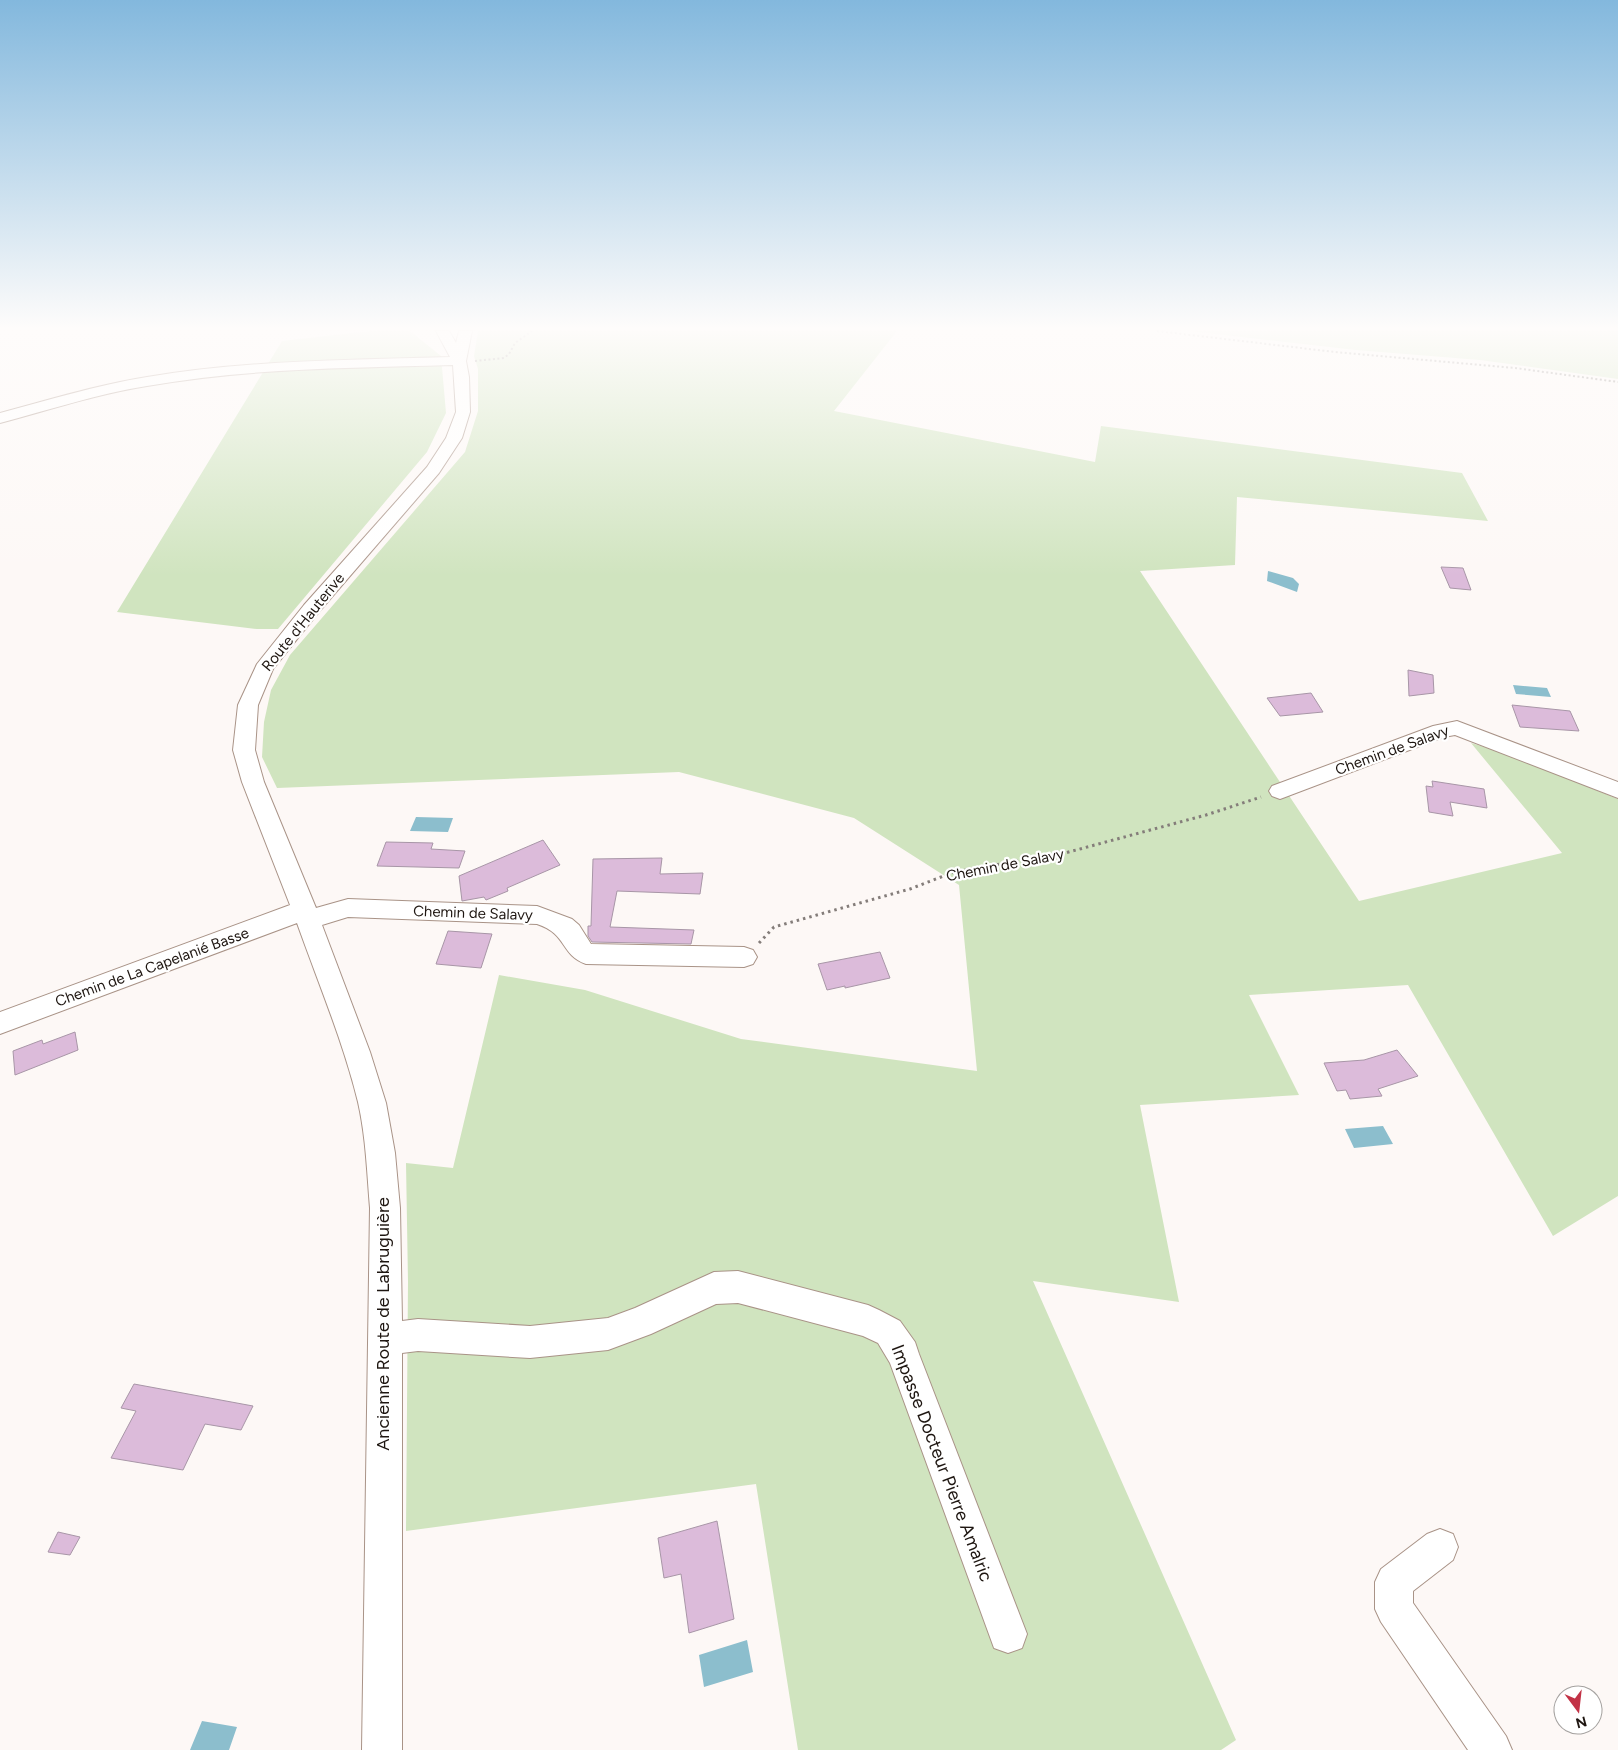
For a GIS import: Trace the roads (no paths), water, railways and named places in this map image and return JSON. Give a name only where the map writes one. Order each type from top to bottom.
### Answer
[{"type":"street","points":[[0,418],[20,413]]},
{"type":"street","name":"Route d'Hauterive","points":[[306,915],[248,766],[244,750],[244,735],[248,705],[264,668],[279,647],[433,470],[448,450],[457,432],[463,413]]},
{"type":"street","name":"Chemin de Salavy","points":[[1280,792],[1440,731],[1457,728],[1618,790]]},
{"type":"street","name":"Chemin de Salavy","points":[[306,915],[348,908],[537,915],[561,924],[569,931],[581,951],[586,954],[744,957]]},
{"type":"street","name":"Chemin de La Capelanié Basse","points":[[0,1023],[306,915]]},
{"type":"street","name":"Ancienne Route de Labruguière","points":[[306,915],[356,1052],[372,1103],[380,1153],[384,1208],[385,1338],[382,1750]]},
{"type":"street","name":"Impasse Docteur Pierre Amalric","points":[[385,1338],[418,1335],[530,1342],[608,1334],[640,1323],[714,1288],[738,1287],[868,1321],[889,1332],[903,1354],[1008,1634]]},
{"type":"street","points":[[1440,1547],[1394,1582],[1394,1609],[1492,1750]]},
{"type":"water","points":[[1268,571],[1293,578],[1299,584],[1297,592],[1267,581]]},
{"type":"water","points":[[1513,685],[1547,688],[1551,697],[1516,694]]},
{"type":"water","points":[[416,817],[453,818],[448,832],[410,831]]},
{"type":"water","points":[[1383,1126],[1393,1144],[1354,1148],[1345,1129]]},
{"type":"water","points":[[747,1640],[753,1672],[704,1687],[699,1655]]},
{"type":"water","points":[[202,1721],[237,1727],[229,1750],[190,1750]]}]
